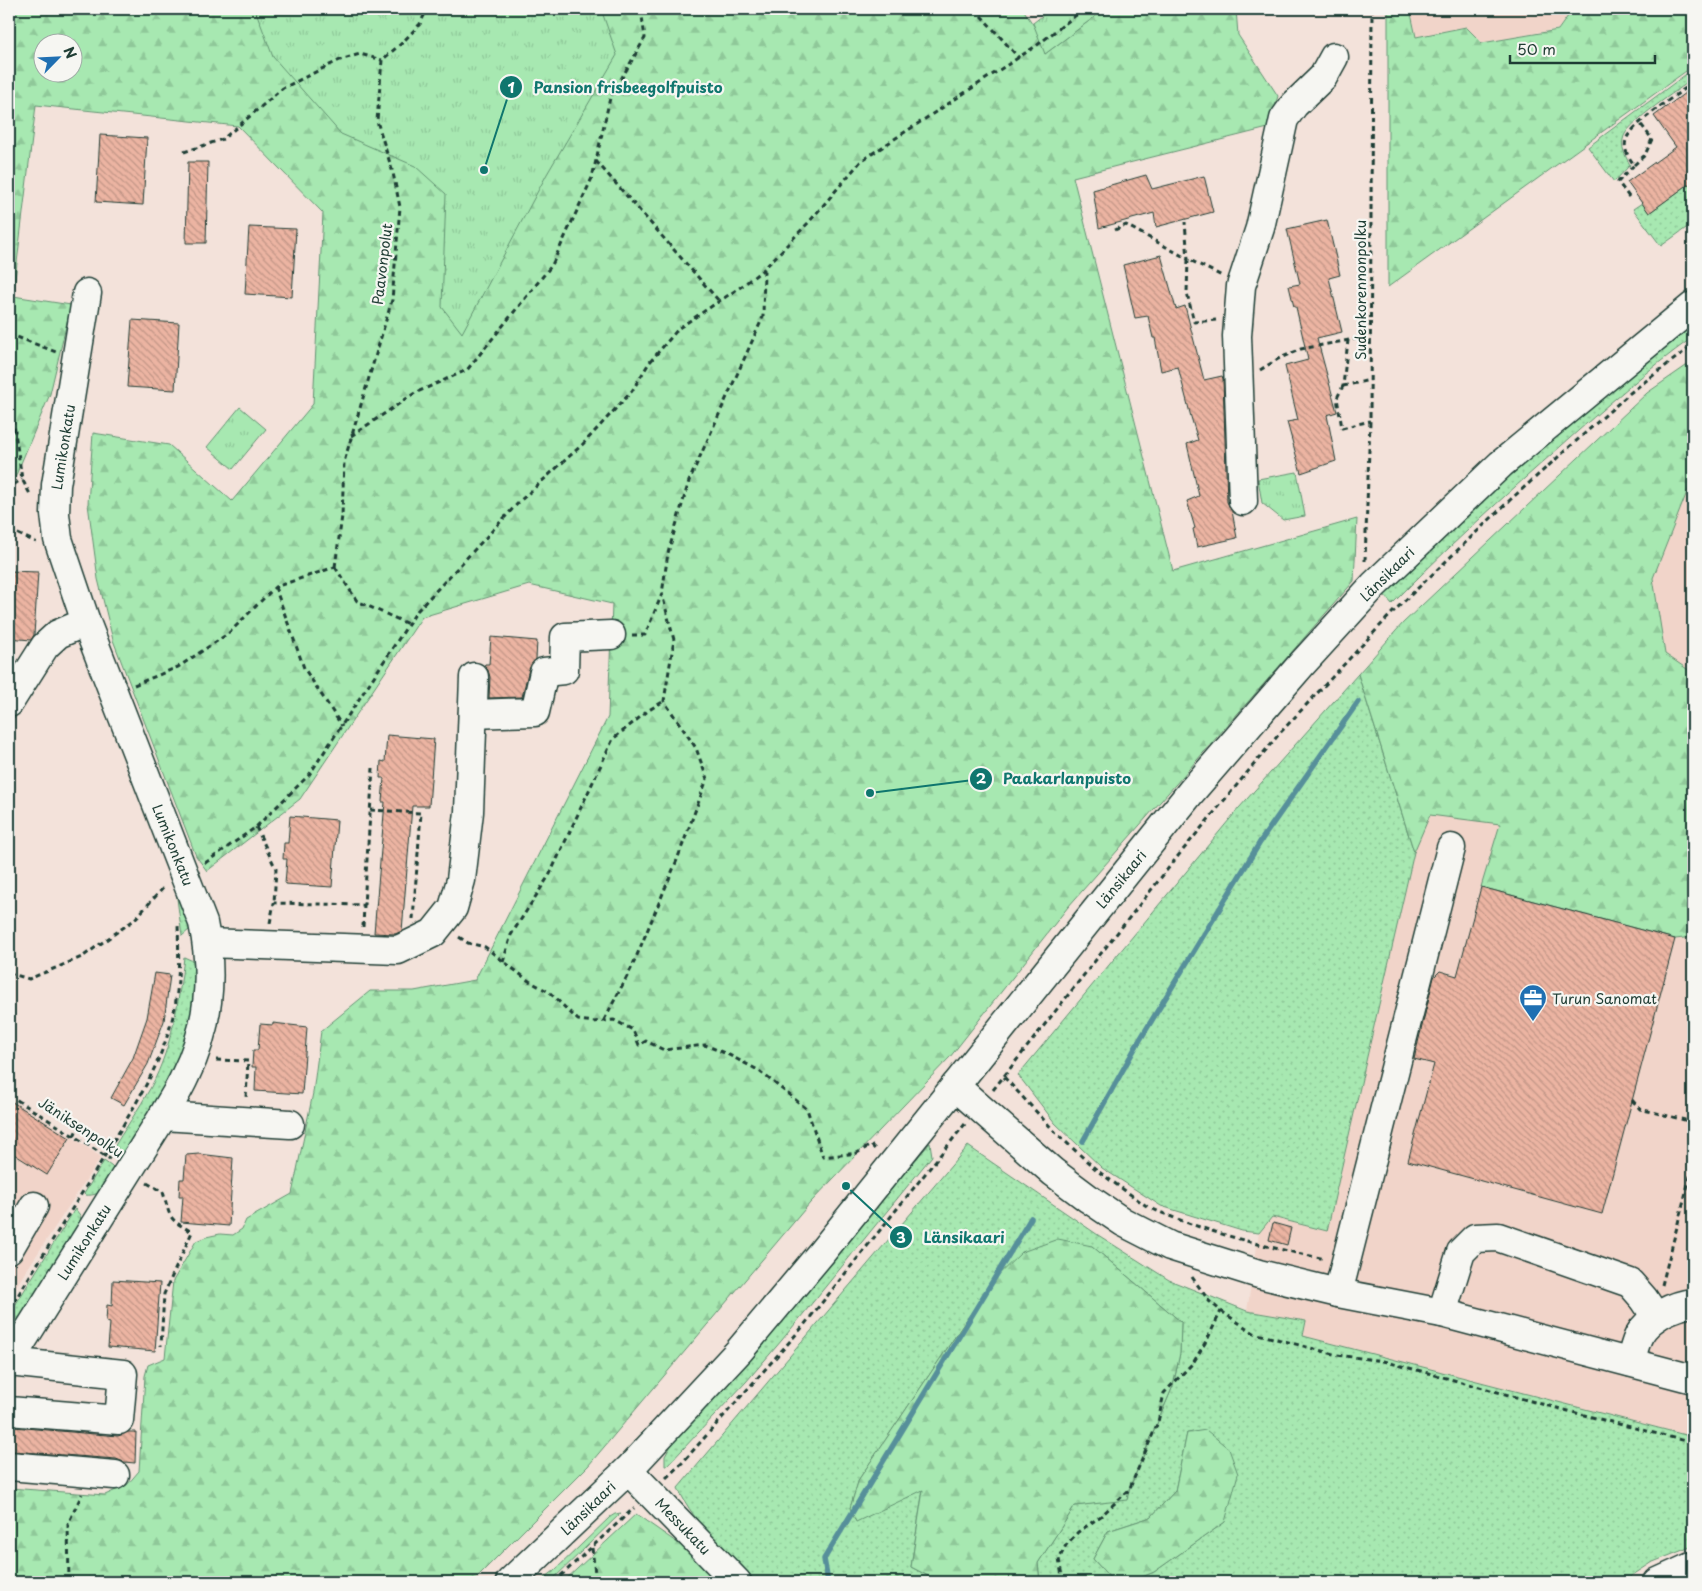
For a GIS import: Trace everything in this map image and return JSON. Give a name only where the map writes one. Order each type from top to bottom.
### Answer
[{"type":"street","points":[[1243,501],[1237,336],[1242,286],[1260,228],[1284,119],[1294,106],[1323,77],[1334,57]]},
{"type":"street","name":"Lumikonkatu","points":[[9,1362],[134,1175],[163,1116],[186,1076],[200,1042],[207,1010],[209,984],[207,943],[203,923],[86,622],[58,539],[55,514],[56,486],[87,292]]},
{"type":"street","name":"Länsikaari","points":[[510,1582],[628,1470],[739,1351],[822,1252],[1191,792],[1374,585],[1501,464],[1693,306]]},
{"type":"street","points":[[9,704],[45,646],[58,634],[86,622]]},
{"type":"street","points":[[473,714],[535,712],[544,672],[564,670],[565,637],[611,635]]},
{"type":"street","points":[[207,943],[398,950],[433,933],[453,908],[461,880],[469,812],[474,677]]},
{"type":"street","points":[[1338,1293],[1451,848]]},
{"type":"street","points":[[955,1086],[1053,1172],[1089,1199],[1124,1222],[1170,1246],[1259,1274],[1338,1293],[1442,1313],[1693,1379]]},
{"type":"street","points":[[163,1116],[290,1124]]},
{"type":"street","points":[[9,1249],[34,1206]]},
{"type":"street","points":[[1442,1313],[1461,1252],[1476,1238],[1498,1237],[1630,1283],[1656,1317]]},
{"type":"street","points":[[1630,1362],[1640,1334],[1656,1317],[1684,1304],[1693,1303]]},
{"type":"street","points":[[9,1362],[124,1374],[119,1420],[9,1411]]},
{"type":"street","points":[[9,1466],[102,1474]]},
{"type":"street","name":"Messukatu","points":[[628,1470],[737,1582]]},
{"type":"path","points":[[184,152],[223,139],[283,88],[340,60],[360,54],[382,60],[420,24],[427,9]]},
{"type":"path","points":[[351,437],[415,393],[467,370],[552,265],[592,178],[610,98],[645,38],[641,9]]},
{"type":"path","points":[[974,9],[1019,58]]},
{"type":"path","points":[[9,973],[29,979],[82,957],[134,920],[171,879],[200,867],[242,835],[256,827],[309,775],[417,611],[520,501],[583,444],[632,391],[649,363],[672,334],[764,269],[809,222],[861,161],[1019,58],[1084,9]]},
{"type":"path","name":"Sudenkorennonpolku","points":[[1365,562],[1370,422],[1372,9]]},
{"type":"path","name":"Paavonpolut","points":[[335,567],[342,516],[344,462],[392,300],[400,207],[393,173],[376,120],[382,60]]},
{"type":"path","points":[[1634,165],[1627,155],[1625,147],[1629,133],[1693,83]]},
{"type":"path","points":[[1629,197],[1618,182],[1645,155],[1652,139],[1640,123]]},
{"type":"path","points":[[596,160],[719,301]]},
{"type":"path","points":[[1185,222],[1188,259],[1187,293],[1194,322],[1239,318]]},
{"type":"path","points":[[1116,230],[1126,225],[1242,286]]},
{"type":"path","points":[[611,635],[645,635],[662,594],[668,552],[689,481],[763,317],[764,269]]},
{"type":"path","points":[[9,334],[77,360]]},
{"type":"path","points":[[1239,384],[1278,359],[1301,349],[1371,336]]},
{"type":"path","points":[[1348,340],[1344,386],[1337,398],[1342,428],[1370,422]]},
{"type":"path","points":[[554,1582],[682,1463],[800,1330],[1004,1077],[1178,856],[1280,733],[1393,612],[1510,500],[1630,393],[1693,345]]},
{"type":"path","points":[[1344,386],[1370,380]]},
{"type":"path","points":[[9,392],[22,480],[36,504]]},
{"type":"path","points":[[9,491],[9,488],[22,480]]},
{"type":"path","points":[[151,678],[178,667],[229,633],[275,587],[335,567],[356,601],[408,624]]},
{"type":"path","points":[[275,587],[304,668],[342,726]]},
{"type":"path","points":[[604,1021],[636,958],[678,860],[707,779],[696,748],[664,701],[674,640],[662,594]]},
{"type":"path","points":[[503,962],[511,935],[550,874],[613,738],[649,710],[664,701]]},
{"type":"path","points":[[274,903],[364,905],[373,768]]},
{"type":"path","points":[[370,810],[421,813],[411,944]]},
{"type":"path","points":[[256,827],[276,869],[274,903],[266,945]]},
{"type":"path","points":[[9,1310],[104,1156],[147,1084],[160,1058],[171,1026],[177,984],[179,959],[178,923]]},
{"type":"path","points":[[440,924],[468,943],[485,947],[503,962],[549,992],[578,1020],[594,1022],[614,1020],[633,1030],[638,1045],[646,1041],[664,1050],[705,1045],[758,1070],[806,1109],[823,1156],[857,1153],[870,1145],[876,1150]]},
{"type":"path","points":[[209,1060],[248,1061],[244,1121]]},
{"type":"path","points":[[1004,1077],[1057,1134],[1093,1167],[1148,1207],[1180,1221],[1296,1253]]},
{"type":"path","name":"Jäniksenpolku","points":[[9,1095],[163,1192],[166,1207],[174,1222],[192,1232],[164,1294],[161,1346]]},
{"type":"path","points":[[1632,1100],[1640,1109],[1693,1122]]},
{"type":"path","points":[[74,1136],[80,1123]]},
{"type":"path","points":[[1656,1317],[1693,1165]]},
{"type":"path","points":[[1170,1246],[1209,1301],[1254,1333],[1337,1355],[1383,1362],[1428,1372],[1693,1443]]},
{"type":"path","points":[[1063,1582],[1059,1559],[1066,1545],[1078,1532],[1101,1516],[1128,1490],[1158,1422],[1164,1393],[1193,1363],[1221,1311]]},
{"type":"path","points":[[69,1582],[68,1524],[102,1474]]},
{"type":"path","points":[[592,1548],[596,1582]]},
{"type":"shaded area","points":[[1411,9],[1573,9],[1558,29],[1482,43],[1466,27],[1416,37]]},
{"type":"shaded area","points":[[1693,360],[1693,1437],[1302,1336],[1306,1321],[1247,1311],[1259,1233],[1272,1217],[1327,1231],[1414,852],[1358,674],[1403,623],[1647,393]]},
{"type":"shaded area","points":[[9,1098],[101,1157],[9,1297]]},
{"type":"green space","points":[[9,9],[1023,9],[1043,40],[1045,54],[1105,9],[1236,9],[1238,35],[1278,96],[1268,128],[1073,177],[1173,571],[1357,519],[1354,581],[1068,907],[950,1057],[810,1203],[588,1466],[472,1582],[9,1582],[9,1488],[105,1495],[127,1485],[139,1471],[145,1376],[148,1365],[165,1358],[173,1281],[196,1241],[220,1234],[233,1235],[242,1229],[246,1220],[292,1194],[313,1093],[321,1031],[370,991],[414,991],[475,980],[608,717],[612,604],[529,585],[422,617],[300,799],[207,871],[196,856],[113,640],[98,579],[88,504],[93,433],[169,445],[232,501],[313,404],[323,213],[238,126],[36,105],[13,296],[71,305],[50,394],[9,492]]},
{"type":"green space","points":[[255,9],[601,9],[617,55],[547,174],[462,333],[442,307],[446,194],[415,166],[341,134],[273,57]]},
{"type":"green space","points":[[1051,9],[1105,9],[1045,54],[1033,23]]},
{"type":"green space","points":[[1388,9],[1410,9],[1416,37],[1466,27],[1482,43],[1558,30],[1573,9],[1693,9],[1693,66],[1388,287]]},
{"type":"green space","points":[[1693,69],[1693,79],[1645,114],[1628,130],[1624,136],[1623,144],[1630,165],[1614,182],[1588,147]]},
{"type":"green space","points":[[1693,181],[1693,223],[1661,246],[1633,209],[1642,203],[1649,213]]},
{"type":"green space","points":[[1693,318],[1693,337],[1626,390],[1539,465],[1454,543],[1392,604],[1382,592],[1473,506]]},
{"type":"green space","points":[[1693,363],[1693,477],[1653,578],[1665,654],[1693,673],[1693,937],[1675,939],[1481,887],[1500,824],[1430,815],[1414,852],[1358,674],[1403,623],[1647,393]]},
{"type":"green space","points":[[240,407],[266,429],[233,469],[207,447]]},
{"type":"green space","points":[[1297,472],[1305,516],[1283,520],[1262,503],[1258,479]]},
{"type":"green space","points":[[1358,674],[1414,852],[1327,1231],[1272,1217],[1259,1233],[1242,1231],[1161,1206],[1102,1168],[1055,1123],[1018,1075],[1239,808]]},
{"type":"green space","points":[[176,891],[190,914],[190,929],[182,936]]},
{"type":"green space","points":[[184,957],[197,965],[191,1031],[163,1091],[122,1158],[114,1156],[111,1152],[151,1087],[164,1056],[177,1007]]},
{"type":"green space","points":[[930,1143],[932,1156],[782,1340],[746,1382],[665,1466],[665,1456],[676,1437]]},
{"type":"green space","points":[[968,1146],[1098,1235],[1169,1280],[1247,1311],[1306,1321],[1303,1336],[1693,1437],[1693,1546],[1653,1562],[1622,1582],[1130,1582],[1154,1572],[1225,1522],[1187,1433],[1175,1491],[1151,1517],[1108,1531],[1093,1559],[1114,1582],[1040,1582],[1038,1563],[1075,1506],[1127,1499],[1129,1490],[1173,1386],[1180,1353],[1181,1322],[1092,1246],[994,1279],[859,1479],[850,1508],[923,1489],[911,1567],[940,1582],[757,1582],[703,1527],[693,1515],[678,1488]]},
{"type":"green space","points":[[104,1161],[115,1169],[107,1184],[96,1194],[85,1195],[84,1194]]},
{"type":"green space","points":[[75,1209],[80,1215],[81,1222],[9,1341],[9,1315]]},
{"type":"green space","points":[[1058,1239],[1092,1246],[1181,1322],[1180,1353],[1173,1386],[1129,1489],[1127,1500],[1075,1506],[1038,1563],[1040,1582],[940,1582],[911,1567],[923,1490],[856,1522],[850,1508],[859,1479],[994,1279],[1022,1252]]},
{"type":"green space","points":[[1206,1430],[1229,1449],[1238,1474],[1225,1522],[1154,1572],[1130,1582],[1114,1582],[1093,1559],[1108,1531],[1151,1517],[1175,1491],[1187,1433]]},
{"type":"green space","points":[[621,1513],[550,1582],[539,1582],[554,1571],[610,1517]]},
{"type":"green space","points":[[636,1514],[689,1551],[718,1582],[563,1582]]},
{"type":"building","points":[[1693,87],[1693,181],[1649,213],[1627,182],[1676,147],[1654,116]]},
{"type":"building","points":[[100,135],[147,138],[143,205],[96,202]]},
{"type":"building","points":[[188,162],[208,162],[206,243],[186,243]]},
{"type":"building","points":[[1146,175],[1152,189],[1204,176],[1213,212],[1156,227],[1154,213],[1099,228],[1093,190]]},
{"type":"building","points":[[1327,220],[1340,275],[1329,278],[1342,332],[1317,338],[1337,412],[1327,415],[1336,461],[1301,473],[1287,422],[1298,420],[1285,366],[1308,360],[1296,307],[1294,307],[1289,286],[1300,284],[1287,229]]},
{"type":"building","points":[[249,227],[296,229],[292,297],[245,294]]},
{"type":"building","points":[[1161,255],[1176,309],[1185,306],[1204,380],[1222,376],[1223,379],[1227,502],[1232,511],[1237,538],[1197,547],[1193,529],[1195,528],[1187,501],[1199,496],[1187,444],[1198,440],[1178,367],[1161,371],[1155,338],[1153,338],[1148,316],[1135,318],[1123,265]]},
{"type":"building","points":[[132,320],[179,323],[175,390],[127,387]]},
{"type":"building","points":[[9,571],[38,572],[34,635],[31,640],[9,638]]},
{"type":"building","points":[[491,637],[537,641],[536,659],[529,669],[522,697],[489,698],[490,677],[488,670],[484,666],[489,664]]},
{"type":"building","points":[[387,735],[434,739],[429,806],[412,806],[402,931],[395,934],[374,933],[385,802],[382,802],[384,778],[380,778],[381,761],[385,762]]},
{"type":"building","points":[[290,816],[337,820],[332,887],[285,884],[287,859],[283,859],[284,843],[288,843]]},
{"type":"building","name":"Turun Sanomat","points":[[1481,887],[1675,939],[1602,1214],[1408,1161],[1434,1064],[1414,1059],[1434,977],[1440,971],[1457,976]]},
{"type":"building","points":[[155,973],[170,975],[164,1021],[148,1064],[124,1105],[111,1098],[133,1058],[147,1018]]},
{"type":"building","points":[[273,1023],[307,1027],[302,1094],[255,1091],[256,1067],[252,1067],[253,1050],[258,1050],[260,1024],[273,1025]]},
{"type":"building","points":[[9,1100],[70,1138],[47,1175],[9,1151]]},
{"type":"building","points":[[199,1154],[233,1158],[229,1226],[181,1222],[183,1196],[179,1196],[180,1179],[184,1179],[186,1155]]},
{"type":"building","points":[[1273,1223],[1291,1228],[1287,1245],[1269,1240]]},
{"type":"building","points":[[113,1280],[160,1283],[155,1351],[108,1347],[110,1323],[106,1322],[107,1305],[112,1306]]},
{"type":"building","points":[[13,1427],[118,1436],[128,1432],[136,1432],[135,1463],[116,1459],[11,1451]]},
{"type":"waterway","points":[[1083,1141],[1138,1043],[1262,839],[1358,702]]},
{"type":"waterway","points":[[828,1582],[824,1559],[1031,1218]]},
{"type":"place","name":"Pansion frisbeegolfpuisto","points":[[484,170]]},
{"type":"place","name":"Paakarlanpuisto","points":[[870,793]]},
{"type":"place","name":"Turun Sanomat","points":[[1533,1022]]},
{"type":"place","name":"Länsikaari","points":[[846,1186]]}]
